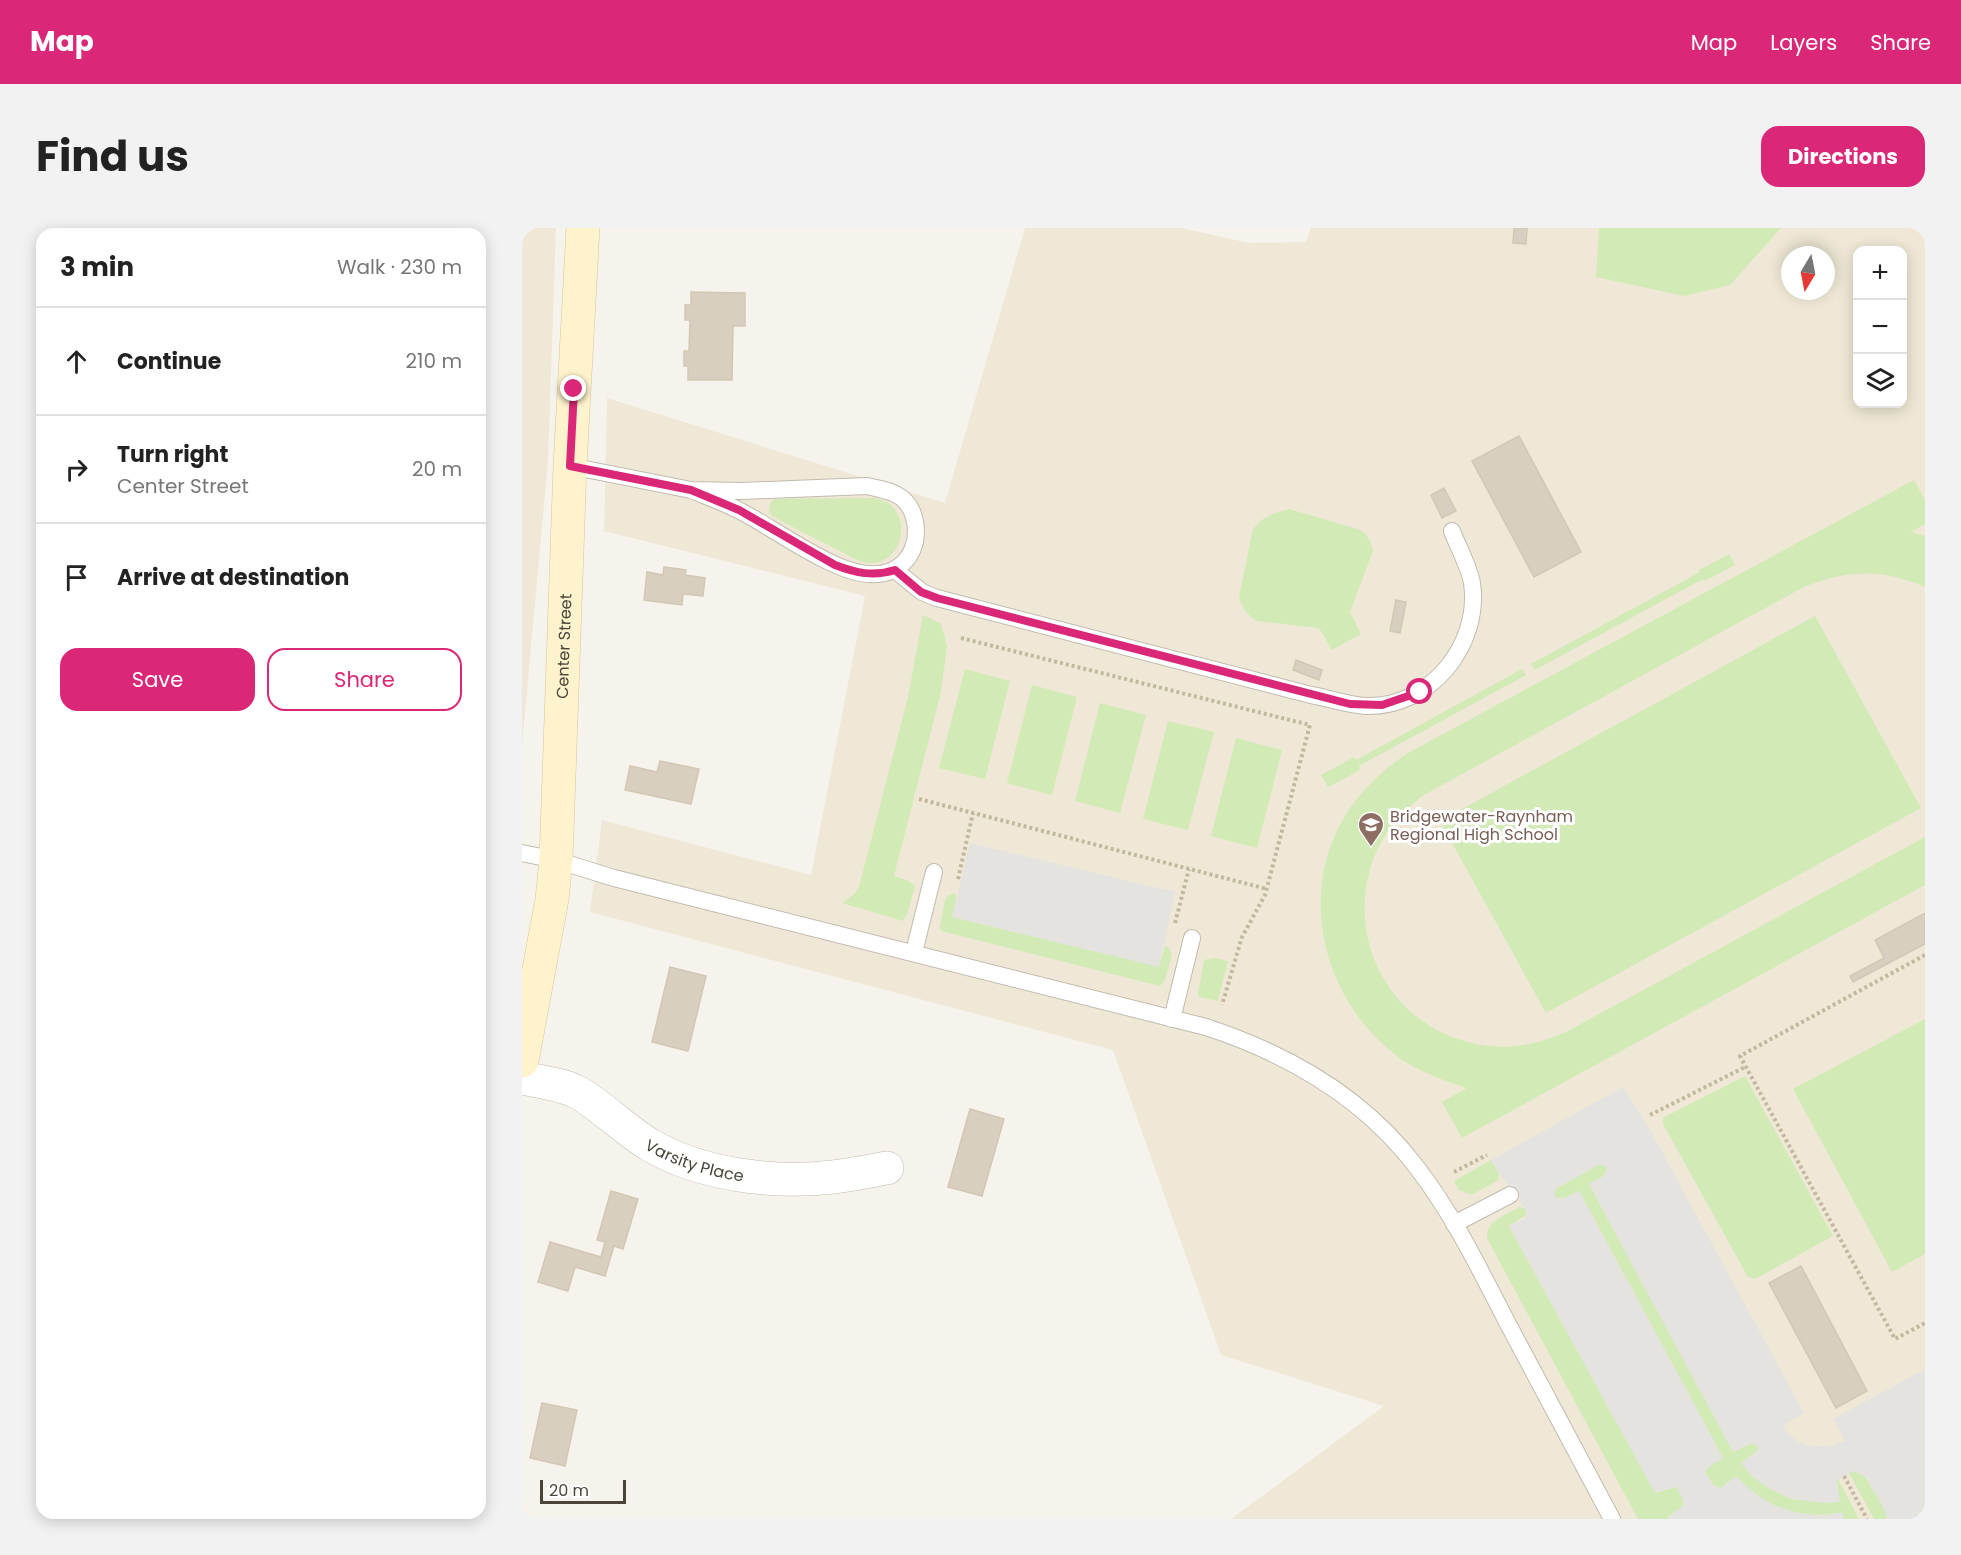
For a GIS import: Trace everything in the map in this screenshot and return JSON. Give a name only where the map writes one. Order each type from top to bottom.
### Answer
[{"type":"street","name":"Center Street","points":[[522,1061],[552,899],[556,860],[570,466],[583,228]]},
{"type":"street","name":"Varsity Place","points":[[522,1078],[560,1086],[580,1094],[651,1146],[706,1167],[735,1174],[784,1179],[833,1177],[887,1168]]},
{"type":"lane","points":[[570,466],[691,490],[741,491],[867,486],[887,490],[901,497],[912,509],[916,538],[906,562],[895,570],[882,574],[867,574],[835,565],[739,510],[691,490]]},
{"type":"lane","points":[[895,570],[921,592],[937,598],[1311,695],[1350,704],[1382,705],[1420,692],[1436,680],[1450,666],[1467,633],[1472,616],[1472,580],[1452,531]]},
{"type":"lane","points":[[522,853],[1172,1019],[1240,1038],[1294,1064],[1333,1088],[1383,1129],[1401,1148],[1433,1190],[1454,1224],[1612,1519]]},
{"type":"lane","points":[[914,952],[934,872]]},
{"type":"lane","points":[[1172,1019],[1192,938]]},
{"type":"lane","points":[[1454,1224],[1510,1195]]},
{"type":"path","points":[[961,638],[1310,725],[1267,889],[1242,937],[1222,1005]]},
{"type":"path","points":[[919,800],[1267,889]]},
{"type":"path","points":[[958,879],[973,813]]},
{"type":"path","points":[[1173,933],[1189,869]]},
{"type":"path","points":[[1925,956],[1740,1056],[1895,1339],[1925,1323]]},
{"type":"path","points":[[1650,1115],[1745,1067]]},
{"type":"path","points":[[1454,1173],[1487,1155]]},
{"type":"path","points":[[1844,1476],[1867,1519]]},
{"type":"shaded area","points":[[522,228],[556,228],[548,461],[522,746]]},
{"type":"shaded area","name":"Bridgewater-Raynham Regional High School","points":[[1025,228],[1182,228],[1249,243],[1306,242],[1311,228],[1925,228],[1925,1519],[1231,1519],[1384,1406],[1221,1355],[1113,1050],[590,912],[602,820],[811,875],[865,596],[604,531],[607,398],[945,503]]},
{"type":"shaded area","points":[[970,843],[1175,892],[1159,967],[952,917]]},
{"type":"shaded area","points":[[1623,1087],[1649,1128],[1804,1413],[1784,1425],[1784,1429],[1798,1442],[1810,1446],[1831,1446],[1845,1441],[1833,1419],[1925,1369],[1925,1519],[1886,1519],[1886,1513],[1866,1477],[1854,1471],[1837,1480],[1840,1502],[1824,1503],[1792,1499],[1765,1486],[1752,1476],[1741,1463],[1758,1450],[1758,1446],[1752,1443],[1733,1452],[1589,1184],[1602,1177],[1607,1171],[1607,1167],[1600,1164],[1557,1188],[1555,1196],[1560,1199],[1565,1198],[1579,1191],[1723,1458],[1706,1469],[1705,1473],[1714,1486],[1721,1488],[1736,1476],[1754,1493],[1773,1505],[1819,1516],[1842,1512],[1844,1519],[1669,1519],[1668,1517],[1683,1506],[1683,1499],[1676,1487],[1655,1493],[1509,1226],[1525,1218],[1527,1212],[1491,1160]]},
{"type":"green space","points":[[1599,228],[1781,228],[1730,285],[1684,296],[1596,277]]},
{"type":"green space","points":[[1914,480],[1925,500],[1925,524],[1911,532],[1925,536],[1925,587],[1893,577],[1863,574],[1833,578],[1802,588],[1422,796],[1397,820],[1378,848],[1369,874],[1365,900],[1366,927],[1372,952],[1382,976],[1397,998],[1416,1016],[1439,1031],[1459,1039],[1480,1045],[1502,1047],[1534,1043],[1566,1032],[1925,837],[1925,885],[1462,1138],[1442,1102],[1467,1088],[1422,1071],[1397,1056],[1371,1033],[1351,1005],[1335,975],[1325,943],[1321,909],[1323,876],[1332,842],[1348,811],[1374,780],[1406,754]]},
{"type":"green space","points":[[875,498],[888,503],[896,511],[901,534],[898,545],[891,555],[882,561],[869,563],[856,559],[772,516],[769,511],[774,499]]},
{"type":"green space","points":[[1289,509],[1361,530],[1368,537],[1373,551],[1350,612],[1361,634],[1332,650],[1319,628],[1257,621],[1245,611],[1239,597],[1253,529],[1263,519]]},
{"type":"green space","points":[[1729,554],[1735,565],[1705,581],[1703,579],[1535,670],[1531,664],[1700,572],[1699,570]]},
{"type":"green space","points":[[923,615],[941,624],[947,646],[941,692],[894,876],[909,881],[915,886],[908,912],[903,921],[842,903],[859,887],[908,697]]},
{"type":"green space","points":[[1815,616],[1921,808],[1546,1013],[1440,821]]},
{"type":"green space","points":[[965,669],[1010,681],[985,779],[939,768]]},
{"type":"green space","points":[[1522,669],[1526,675],[1359,766],[1360,770],[1328,787],[1321,775],[1354,757],[1356,760]]},
{"type":"green space","points":[[1032,685],[1077,697],[1052,795],[1007,783]]},
{"type":"green space","points":[[1100,703],[1146,715],[1120,813],[1075,801]]},
{"type":"green space","points":[[1168,721],[1214,732],[1188,830],[1143,819]]},
{"type":"green space","points":[[1236,738],[1282,750],[1257,848],[1211,836]]},
{"type":"green space","points":[[954,893],[956,901],[953,917],[1159,966],[1165,946],[1167,946],[1172,954],[1165,980],[1160,986],[941,931],[945,900]]},
{"type":"green space","points":[[1214,958],[1228,961],[1218,1001],[1199,997],[1198,993],[1204,960]]},
{"type":"green space","points":[[1925,1019],[1925,1254],[1892,1272],[1793,1089]]},
{"type":"green space","points":[[1745,1076],[1833,1236],[1755,1279],[1748,1277],[1663,1124],[1663,1118]]},
{"type":"green space","points":[[1491,1160],[1499,1173],[1497,1181],[1471,1195],[1459,1190],[1454,1181]]},
{"type":"green space","points":[[1600,1164],[1607,1167],[1607,1170],[1601,1178],[1589,1184],[1734,1451],[1752,1443],[1758,1446],[1758,1450],[1741,1463],[1764,1484],[1792,1499],[1836,1483],[1838,1479],[1859,1519],[1844,1519],[1842,1512],[1811,1515],[1779,1508],[1758,1496],[1736,1476],[1721,1488],[1715,1488],[1705,1472],[1710,1465],[1723,1458],[1579,1191],[1564,1198],[1555,1196],[1557,1188]]},
{"type":"green space","points":[[1520,1207],[1526,1209],[1526,1215],[1509,1226],[1655,1492],[1676,1487],[1683,1499],[1683,1506],[1668,1517],[1669,1519],[1638,1519],[1488,1240],[1487,1234],[1492,1224]]},
{"type":"green space","points":[[1925,1461],[1886,1513],[1886,1519],[1874,1519],[1849,1473],[1861,1473],[1873,1490]]},
{"type":"building","points":[[1514,228],[1527,228],[1526,244],[1513,243]]},
{"type":"building","points":[[691,292],[745,293],[745,326],[733,326],[732,380],[688,380],[688,366],[684,366],[684,351],[689,351],[690,320],[685,320],[685,305],[691,305]]},
{"type":"building","points":[[1519,436],[1581,552],[1534,577],[1472,461]]},
{"type":"building","points":[[1444,488],[1456,511],[1442,518],[1431,495]]},
{"type":"building","points":[[664,567],[686,570],[685,575],[705,578],[703,596],[683,594],[682,605],[644,600],[647,572],[663,575]]},
{"type":"building","points":[[1396,600],[1406,602],[1400,633],[1390,631]]},
{"type":"building","points":[[1296,660],[1322,670],[1319,680],[1293,670]]},
{"type":"building","points":[[660,761],[699,769],[691,804],[625,790],[630,766],[657,772]]},
{"type":"building","points":[[1925,913],[1925,944],[1853,982],[1850,976],[1884,958],[1875,940]]},
{"type":"building","points":[[670,967],[706,976],[688,1051],[652,1042]]},
{"type":"building","points":[[970,1109],[1004,1119],[982,1196],[948,1187]]},
{"type":"building","points":[[611,1191],[638,1199],[623,1249],[614,1246],[605,1276],[575,1267],[568,1291],[538,1282],[550,1242],[601,1257],[605,1242],[597,1240]]},
{"type":"building","points":[[1801,1266],[1867,1391],[1836,1408],[1769,1283]]},
{"type":"building","points":[[542,1403],[577,1410],[565,1466],[530,1458]]},
{"type":"place","name":"Bridgewater-Raynham Regional High School","points":[[1371,848]]},
{"type":"route","points":[[574,389],[570,466],[691,490],[739,510],[835,565],[867,574],[882,574],[895,570],[921,592],[937,598],[1350,704],[1382,705],[1420,692]]}]
